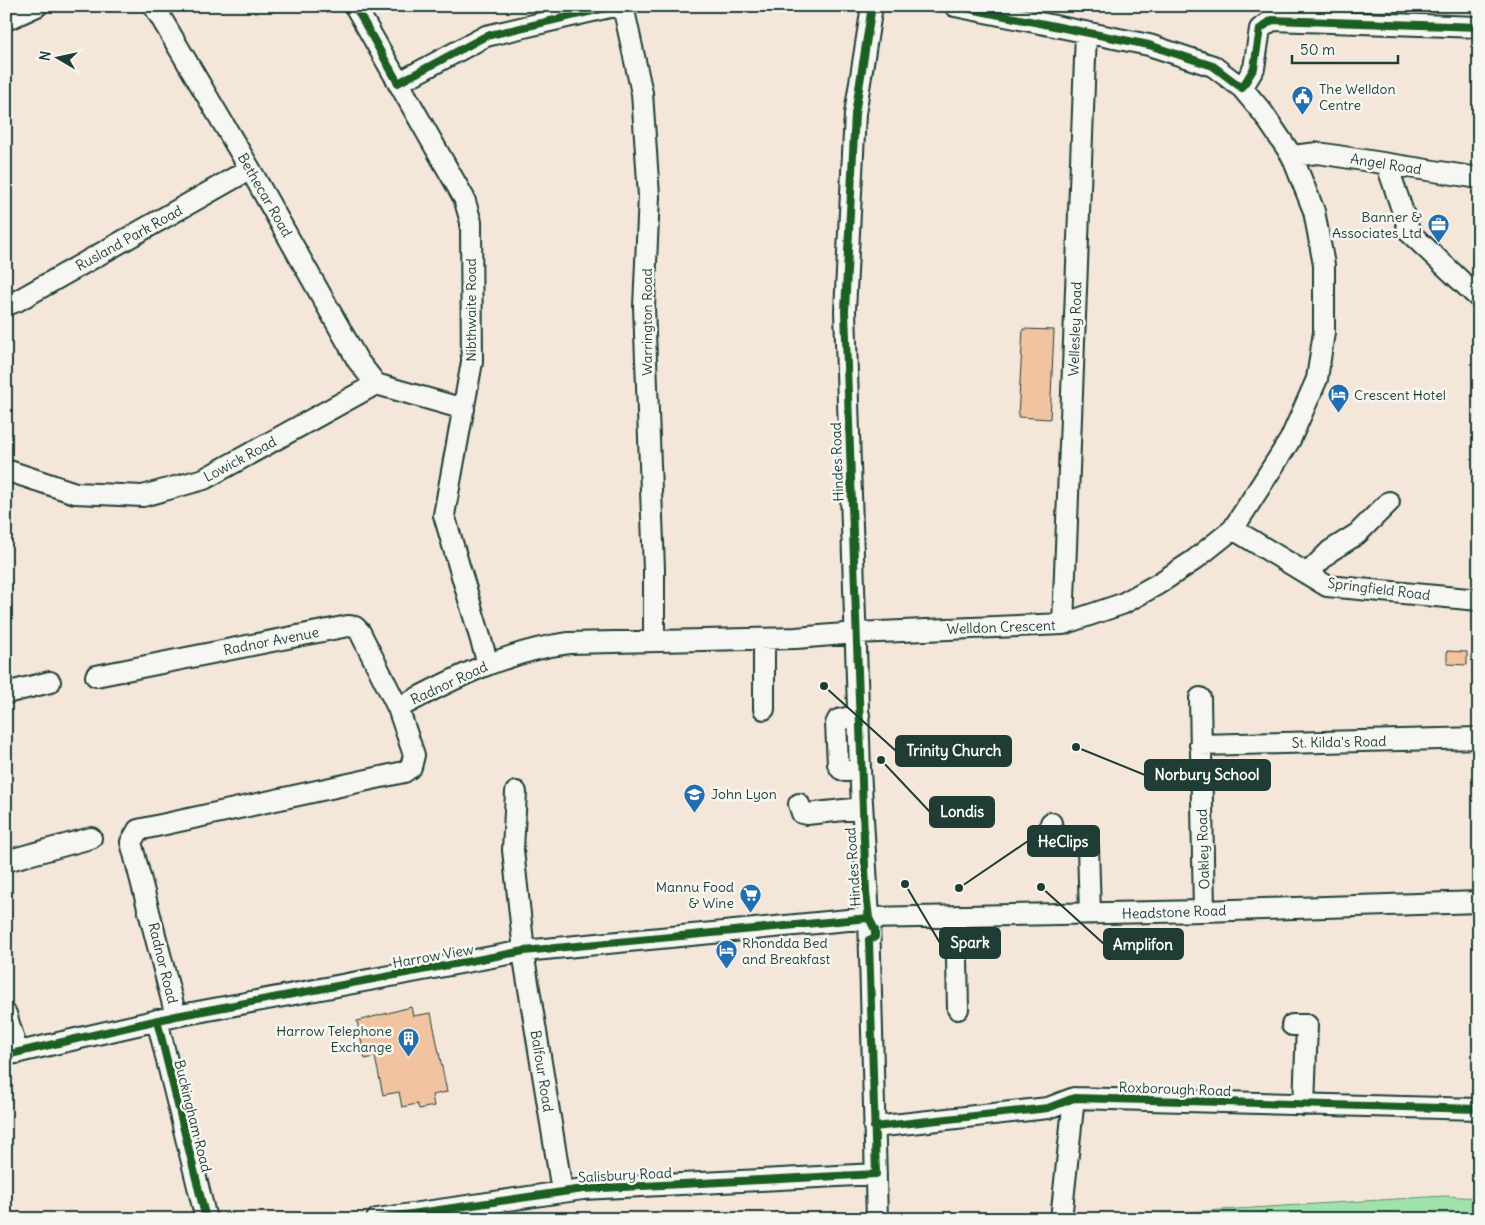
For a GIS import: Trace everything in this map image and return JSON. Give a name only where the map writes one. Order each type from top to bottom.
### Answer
[{"type":"street","points":[[6,20],[38,6]]},
{"type":"street","name":"Bethecar Road","points":[[154,6],[250,169],[358,361],[376,384]]},
{"type":"street","name":"Nibthwaite Road","points":[[356,6],[464,198],[471,222],[472,362],[444,515],[488,664]]},
{"type":"street","points":[[398,83],[486,36],[614,6]]},
{"type":"street","name":"Warrington Road","points":[[622,6],[642,93],[649,196],[644,307],[654,569],[654,640]]},
{"type":"street","name":"Hindes Road","points":[[872,6],[855,114],[845,311],[860,770],[869,924],[877,1219]]},
{"type":"street","name":"Welldon Crescent","points":[[856,633],[1063,624],[1122,604],[1158,584],[1193,561],[1233,529],[1290,440],[1317,379],[1324,332],[1324,265],[1314,211],[1292,156],[1242,88],[1214,66],[1149,45],[1086,33],[987,9],[955,6]]},
{"type":"street","points":[[1242,88],[1254,68],[1260,29],[1272,20],[1317,14],[1479,27]]},
{"type":"street","name":"Wellesley Road","points":[[1063,624],[1086,33]]},
{"type":"street","name":"Angel Road","points":[[1292,156],[1318,153],[1479,178]]},
{"type":"street","points":[[1388,165],[1410,233],[1479,298]]},
{"type":"street","name":"Rusland Park Road","points":[[6,305],[250,169]]},
{"type":"street","points":[[376,384],[464,409]]},
{"type":"street","name":"Lowick Road","points":[[6,470],[75,493],[144,496],[204,479],[376,384]]},
{"type":"street","points":[[1307,574],[1330,551],[1357,534],[1389,502]]},
{"type":"street","name":"Springfield Road","points":[[1233,529],[1327,586],[1479,600]]},
{"type":"street","name":"Radnor Avenue","points":[[96,676],[348,626],[360,632],[398,708]]},
{"type":"street","name":"Radnor Road","points":[[176,1016],[131,842],[138,830],[404,772],[411,767],[414,754],[398,708],[464,673],[554,645],[654,640],[764,639],[856,633]]},
{"type":"street","points":[[764,639],[764,709]]},
{"type":"street","points":[[6,693],[50,682]]},
{"type":"street","name":"Oakley Road","points":[[1200,698],[1204,911]]},
{"type":"street","name":"St. Kilda's Road","points":[[1200,745],[1479,738]]},
{"type":"street","name":"Balfour Road","points":[[516,792],[513,850],[524,952],[562,1191]]},
{"type":"street","points":[[799,804],[802,813],[807,814],[862,808]]},
{"type":"street","points":[[1051,823],[1055,842],[1085,844],[1088,847],[1090,914]]},
{"type":"street","points":[[6,861],[91,838]]},
{"type":"street","name":"Headstone Road","points":[[869,924],[954,917],[1479,902]]},
{"type":"street","points":[[954,917],[956,939]]},
{"type":"street","name":"Harrow View","points":[[12,1054],[176,1016],[524,952],[869,924]]},
{"type":"street","points":[[957,959],[958,1009]]},
{"type":"street","points":[[6,1014],[12,1054]]},
{"type":"street","name":"Buckingham Road","points":[[157,1020],[206,1219]]},
{"type":"street","points":[[1304,1105],[1306,1025]]},
{"type":"street","points":[[1061,1219],[1074,1098]]},
{"type":"street","name":"Roxborough Road","points":[[874,1127],[1048,1108],[1074,1098],[1479,1109]]},
{"type":"street","name":"Salisbury Road","points":[[377,1219],[562,1191],[876,1174]]},
{"type":"green space","points":[[1444,1196],[1479,1198],[1479,1219],[1076,1219]]},
{"type":"building","points":[[1023,329],[1054,330],[1050,419],[1018,417]]},
{"type":"building","points":[[1447,651],[1467,652],[1467,665],[1447,664]]},
{"type":"building","name":"Harrow Telephone Exchange","points":[[411,1007],[413,1016],[431,1013],[447,1092],[432,1095],[434,1106],[419,1109],[417,1104],[402,1107],[399,1092],[383,1095],[375,1057],[365,1059],[357,1021]]},
{"type":"cycle path","points":[[355,6],[398,83],[486,36],[614,6]]},
{"type":"cycle path","points":[[869,940],[875,937],[875,930],[869,918],[866,893],[845,311],[855,114],[872,6]]},
{"type":"cycle path","points":[[955,6],[1149,45],[1213,66],[1242,88],[1254,68],[1260,29],[1272,20],[1479,27]]},
{"type":"cycle path","points":[[6,1055],[176,1016],[524,951],[869,918]]},
{"type":"cycle path","points":[[377,1219],[583,1189],[876,1174],[869,940]]},
{"type":"cycle path","points":[[157,1020],[206,1219]]},
{"type":"cycle path","points":[[874,1127],[1048,1108],[1074,1098],[1479,1109]]},
{"type":"place","name":"The Welldon Centre","points":[[1303,116]]},
{"type":"place","name":"Banner & Associates Ltd","points":[[1438,244]]},
{"type":"place","name":"Crescent Hotel","points":[[1338,414]]},
{"type":"place","name":"Trinity Church","points":[[824,686]]},
{"type":"place","name":"Norbury School","points":[[1076,747]]},
{"type":"place","name":"Londis","points":[[881,760]]},
{"type":"place","name":"John Lyon","points":[[695,813]]},
{"type":"place","name":"Spark","points":[[905,884]]},
{"type":"place","name":"Amplifon","points":[[1041,887]]},
{"type":"place","name":"HeClips","points":[[959,888]]},
{"type":"place","name":"Mannu Food & Wine","points":[[750,914]]},
{"type":"place","name":"Rhondda Bed and Breakfast","points":[[726,970]]},
{"type":"place","name":"Harrow Telephone Exchange","points":[[408,1058]]}]
